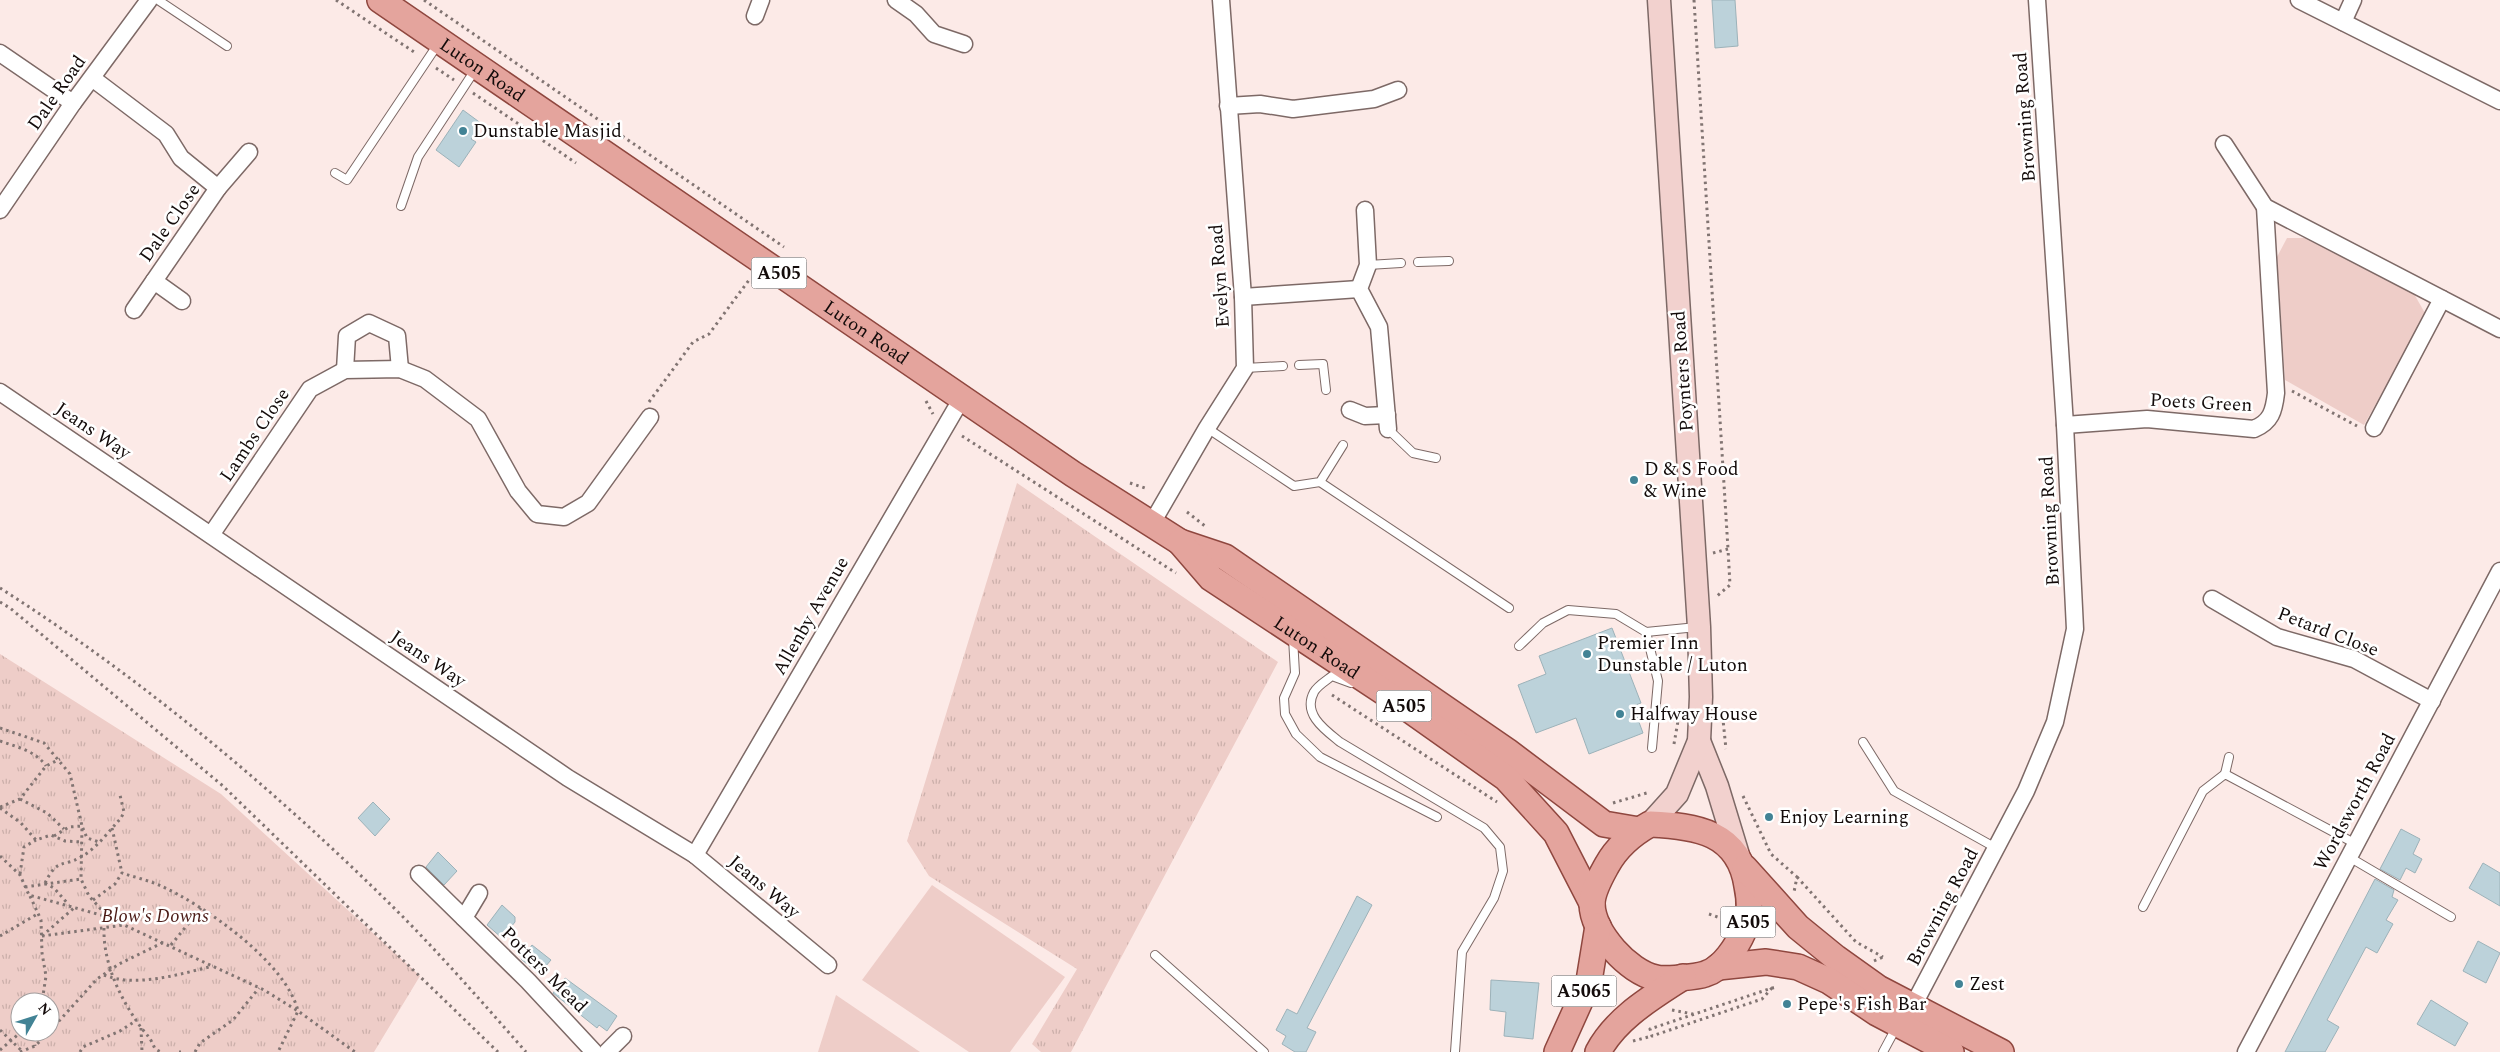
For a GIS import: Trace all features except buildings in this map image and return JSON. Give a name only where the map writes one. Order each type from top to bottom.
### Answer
[{"type":"main road","name":"Luton Road","points":[[380,0],[1073,474],[1180,542],[1225,557],[1499,746],[1604,824],[1644,827]]},
{"type":"main road","name":"Luton Road","points":[[1180,542],[1211,578],[1392,698],[1506,778],[1556,834],[1595,915]]},
{"type":"main road","name":"A505","points":[[1644,827],[1682,825],[1721,839],[1798,927],[1878,988],[1906,1015],[1951,1052]]},
{"type":"main road","points":[[1595,915],[1600,878],[1611,858],[1625,842],[1644,827]]},
{"type":"main road","name":"A505","points":[[1595,915],[1612,948],[1630,965],[1656,978],[1705,974],[1718,967],[1738,944],[1748,923],[1750,900],[1741,862]]},
{"type":"main road","name":"A5065","points":[[1557,1052],[1589,980],[1595,915]]},
{"type":"main road","name":"A505","points":[[1718,967],[1766,962],[1798,968],[1829,981],[1877,1013],[1906,1015],[2001,1052]]},
{"type":"main road","name":"A5065","points":[[1598,1052],[1608,1034],[1641,1005],[1684,976]]},
{"type":"street","name":"Dale Road","points":[[0,210],[73,103],[149,0]]},
{"type":"street","points":[[755,16],[761,0]]},
{"type":"street","points":[[896,0],[916,14],[934,34],[964,44]]},
{"type":"street","name":"Evelyn Road","points":[[1220,0],[1243,297],[1246,368]]},
{"type":"street","name":"Poynters Road","points":[[1644,827],[1677,794],[1698,741],[1701,698],[1699,627],[1659,0]]},
{"type":"street","name":"Browning Road","points":[[1906,1015],[2026,791],[2055,722],[2075,629],[2065,425],[2037,0]]},
{"type":"street","points":[[2299,0],[2500,101]]},
{"type":"street","points":[[2343,22],[2353,0]]},
{"type":"street","points":[[0,53],[73,103]]},
{"type":"street","name":"Dale Close","points":[[92,78],[166,134],[181,158],[218,188]]},
{"type":"street","points":[[1228,106],[1260,104],[1293,109],[1374,99],[1398,90]]},
{"type":"street","name":"Poets Green","points":[[2065,425],[2147,418],[2254,429],[2261,426],[2271,416],[2275,403],[2276,382],[2265,207],[2224,144]]},
{"type":"street","name":"Dale Close","points":[[134,310],[218,188],[249,152]]},
{"type":"street","name":"Poets Green","points":[[2265,207],[2500,329]]},
{"type":"street","points":[[1350,410],[1387,422],[1379,327],[1359,289],[1368,265],[1365,210]]},
{"type":"street","name":"Dale Close","points":[[154,281],[182,300]]},
{"type":"street","points":[[1243,297],[1359,289]]},
{"type":"street","points":[[2374,428],[2442,298]]},
{"type":"street","points":[[345,370],[347,336],[369,323],[396,336],[400,369]]},
{"type":"street","points":[[1152,524],[1206,428],[1246,368]]},
{"type":"street","name":"Lambs Close","points":[[210,535],[310,389],[345,370],[400,369],[425,379],[478,419],[518,491],[537,514],[564,517],[588,503],[650,417]]},
{"type":"street","name":"Jeans Way","points":[[0,392],[568,778],[695,854],[828,965]]},
{"type":"street","name":"Allenby Avenue","points":[[695,854],[962,398]]},
{"type":"street","name":"Wordsworth Road","points":[[2246,1052],[2500,571]]},
{"type":"street","name":"Petard Close","points":[[2212,599],[2277,638],[2354,659],[2432,701]]},
{"type":"street","name":"Poynters Road","points":[[1698,741],[1717,786],[1741,862]]},
{"type":"street","name":"Potters Mead","points":[[419,874],[528,981],[594,1052]]},
{"type":"street","points":[[464,918],[478,893]]},
{"type":"street","points":[[607,1052],[623,1036]]},
{"type":"lane","points":[[158,0],[227,46]]},
{"type":"lane","points":[[335,173],[347,180],[440,40]]},
{"type":"lane","points":[[401,206],[418,158],[478,66]]},
{"type":"lane","points":[[1418,262],[1449,260]]},
{"type":"lane","points":[[1368,265],[1401,263]]},
{"type":"lane","points":[[1299,365],[1323,364],[1326,390]]},
{"type":"lane","points":[[1246,368],[1283,366]]},
{"type":"lane","points":[[1387,422],[1414,453],[1436,458]]},
{"type":"lane","points":[[1206,428],[1294,486],[1320,482],[1508,608]]},
{"type":"lane","points":[[1320,482],[1343,445]]},
{"type":"lane","points":[[1519,646],[1543,623],[1568,610],[1616,614],[1646,632],[1699,627]]},
{"type":"lane","points":[[1646,632],[1658,681],[1652,748]]},
{"type":"lane","points":[[1293,633],[1295,673],[1284,698],[1285,714],[1296,734],[1320,757],[1437,817]]},
{"type":"lane","points":[[1392,698],[1332,676],[1314,691],[1311,708],[1318,725],[1340,742],[1484,828],[1500,848],[1503,872],[1494,898],[1462,952],[1455,1052]]},
{"type":"lane","points":[[1863,742],[1894,791],[1996,848]]},
{"type":"lane","points":[[2143,907],[2203,791],[2225,774],[2229,756]]},
{"type":"lane","points":[[2225,774],[2352,850],[2451,917]]},
{"type":"lane","points":[[1155,955],[1264,1052]]},
{"type":"lane","points":[[1883,1052],[1906,1015]]},
{"type":"path","points":[[424,0],[785,248]]},
{"type":"path","points":[[1694,0],[1730,585],[1713,600]]},
{"type":"path","points":[[650,417],[649,400],[692,342],[709,334],[749,280]]},
{"type":"path","points":[[2276,382],[2363,430],[2374,428]]},
{"type":"path","points":[[962,436],[1180,575]]},
{"type":"path","points":[[1122,480],[1148,489]]},
{"type":"path","points":[[1187,512],[1208,529]]},
{"type":"path","points":[[1711,553],[1728,549]]},
{"type":"path","points":[[0,588],[43,616],[160,699],[273,794],[388,902],[526,1052]]},
{"type":"path","points":[[0,602],[10,608],[223,786],[498,1052]]},
{"type":"path","points":[[1722,705],[1726,753]]},
{"type":"path","points":[[1673,748],[1679,713]]},
{"type":"path","points":[[0,728],[44,743],[60,759],[70,774],[82,826],[87,838],[99,842]]},
{"type":"path","points":[[0,741],[32,753],[41,758],[46,766]]},
{"type":"path","points":[[0,808],[20,799],[46,766],[60,759]]},
{"type":"path","points":[[1739,788],[1771,854],[1797,877],[1856,942],[1883,956],[1871,963]]},
{"type":"path","points":[[1611,804],[1657,790]]},
{"type":"path","points":[[46,883],[51,871],[59,864],[80,858],[112,828],[124,812],[120,795]]},
{"type":"path","points":[[20,799],[47,813],[64,829]]},
{"type":"path","points":[[0,808],[21,823],[36,840]]},
{"type":"path","points":[[20,875],[24,847],[36,840],[54,837],[64,829],[82,826]]},
{"type":"path","points":[[82,826],[81,879],[92,900],[109,918]]},
{"type":"path","points":[[92,900],[115,884],[122,873],[112,828]]},
{"type":"path","points":[[54,837],[65,842],[81,842]]},
{"type":"path","points":[[0,856],[20,875],[40,913],[42,954],[46,976],[44,992]]},
{"type":"path","points":[[122,873],[157,884],[201,908],[235,932],[274,969],[295,997],[298,1011],[278,1052]]},
{"type":"path","points":[[1797,877],[1794,892],[1800,897]]},
{"type":"path","points":[[25,887],[81,879]]},
{"type":"path","points":[[46,883],[54,888],[70,906]]},
{"type":"path","points":[[29,895],[109,918],[171,945],[259,988],[298,1011],[355,1052]]},
{"type":"path","points":[[42,936],[76,907]]},
{"type":"path","points":[[171,945],[201,908]]},
{"type":"path","points":[[0,936],[40,913]]},
{"type":"path","points":[[42,936],[125,924]]},
{"type":"path","points":[[104,928],[103,940],[109,970],[140,1027],[142,1052]]},
{"type":"path","points":[[60,1019],[97,979],[109,970],[164,942]]},
{"type":"path","points":[[103,975],[114,979],[159,979],[213,966]]},
{"type":"path","points":[[1652,1036],[1650,1028],[1780,986]]},
{"type":"path","points":[[195,1052],[200,1043],[233,1020],[259,988]]},
{"type":"path","points":[[1638,1040],[1762,1000],[1772,988]]},
{"type":"path","points":[[80,1052],[83,1047],[120,1031],[137,1020]]},
{"type":"path","points":[[140,1027],[149,1035],[155,1049],[162,1052]]},
{"type":"path","points":[[0,1030],[10,1038]]},
{"type":"path","points":[[0,1050],[10,1042]]},
{"type":"path","points":[[14,1042],[22,1052],[35,1046],[39,1042]]},
{"type":"path","points":[[34,1042],[35,1046]]},
{"type":"green space","points":[[2287,238],[2307,238],[2413,292],[2426,315],[2364,425],[2285,380],[2277,257]]},
{"type":"green space","points":[[1017,483],[1278,662],[1071,1052],[1041,1052],[1032,1044],[1077,969],[929,876],[907,841]]},
{"type":"green space","name":"Blow's Downs","points":[[0,654],[221,794],[420,976],[374,1052],[0,1052]]},
{"type":"green space","points":[[932,885],[1065,977],[1010,1052],[969,1052],[862,980]]},
{"type":"green space","points":[[836,995],[920,1052],[818,1052]]},
{"type":"place","name":"Dunstable Masjid","points":[[463,131]]},
{"type":"place","name":"D & S Food & Wine","points":[[1634,480]]},
{"type":"place","name":"Premier Inn Dunstable / Luton","points":[[1587,654]]},
{"type":"place","name":"Halfway House","points":[[1620,714]]},
{"type":"place","name":"Enjoy Learning","points":[[1769,817]]},
{"type":"place","name":"Zest","points":[[1959,984]]},
{"type":"place","name":"Pepe's Fish Bar","points":[[1787,1004]]}]
